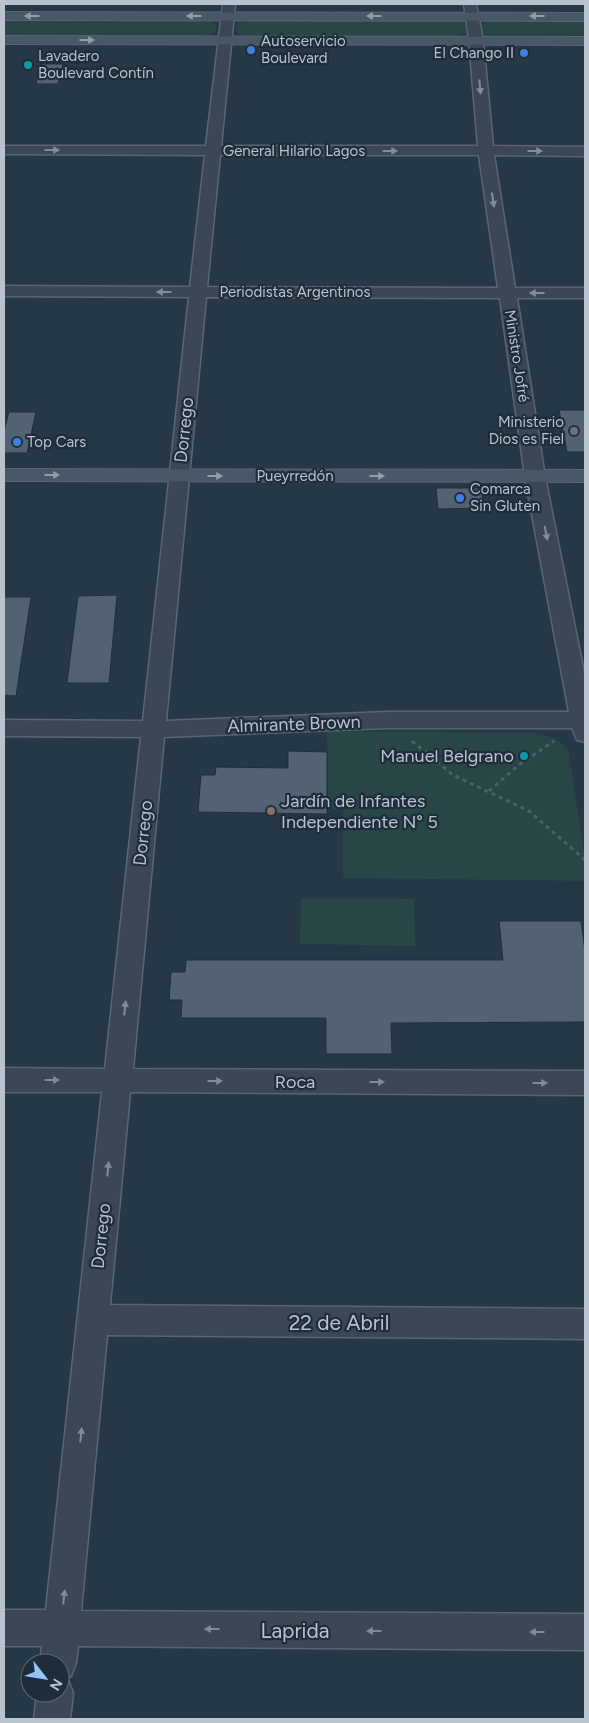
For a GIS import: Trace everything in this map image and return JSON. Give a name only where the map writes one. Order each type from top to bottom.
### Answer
[{"type":"main road","points":[[4,16],[229,10],[472,10],[585,17]]},
{"type":"main road","points":[[4,40],[585,41]]},
{"type":"main road","name":"Pueyrredón","points":[[4,475],[585,476]]},
{"type":"street","name":"Dorrego","points":[[59,1653],[224,40],[229,10]]},
{"type":"street","name":"Ministro Jofré","points":[[472,10],[486,151],[535,476],[585,725]]},
{"type":"street","name":"General Hilario Lagos","points":[[4,150],[585,151]]},
{"type":"street","name":"Periodistas Argentinos","points":[[4,291],[585,292]]},
{"type":"street","name":"Almirante Brown","points":[[4,728],[153,729],[387,720],[585,725]]},
{"type":"street","name":"Roca","points":[[4,1080],[585,1083]]},
{"type":"street","name":"22 de Abril","points":[[93,1320],[585,1324]]},
{"type":"street","name":"Laprida","points":[[4,1628],[585,1632]]},
{"type":"street","points":[[52,1719],[54,1703]]},
{"type":"path","points":[[387,720],[453,775],[529,811],[585,860]]},
{"type":"path","points":[[489,791],[520,764],[585,725]]},
{"type":"green space","points":[[249,19],[455,20],[466,24],[467,32],[456,37],[239,35],[236,31],[236,24]]},
{"type":"green space","points":[[4,20],[206,20],[216,24],[216,32],[204,36],[4,36]]},
{"type":"green space","points":[[494,20],[585,20],[585,36],[487,35],[483,32],[482,24]]},
{"type":"green space","points":[[327,731],[535,733],[555,739],[563,744],[569,753],[585,860],[585,881],[343,878],[343,809],[328,810]]},
{"type":"green space","points":[[301,898],[414,899],[415,946],[300,944]]},
{"type":"building","points":[[41,64],[63,64],[58,84],[36,84]]},
{"type":"building","name":"Ministerio Dios es Fiel","points":[[559,410],[585,410],[585,452],[567,452]]},
{"type":"building","name":"Top Cars","points":[[9,412],[36,412],[27,453],[4,453],[4,431]]},
{"type":"building","name":"Comarca Sin Gluten","points":[[436,488],[481,488],[484,508],[438,509]]},
{"type":"building","points":[[117,595],[109,683],[67,683],[78,596]]},
{"type":"building","points":[[4,597],[31,597],[16,696],[4,695]]},
{"type":"building","name":"Jardín de Infantes Independiente N° 5","points":[[288,751],[327,752],[327,814],[198,812],[201,775],[215,775],[216,767],[288,768]]},
{"type":"building","points":[[499,921],[581,921],[585,951],[585,1022],[391,1023],[392,1054],[326,1054],[326,1018],[181,1018],[182,1000],[169,1000],[171,972],[185,972],[186,960],[503,960]]},
{"type":"place","name":"Autoservicio Boulevard","points":[[251,50]]},
{"type":"place","name":"El Chango II","points":[[524,53]]},
{"type":"place","name":"Lavadero Boulevard Contín","points":[[28,65]]},
{"type":"place","name":"Ministerio Dios es Fiel","points":[[574,431]]},
{"type":"place","name":"Top Cars","points":[[17,442]]},
{"type":"place","name":"Comarca Sin Gluten","points":[[460,498]]},
{"type":"place","name":"Manuel Belgrano","points":[[524,756]]},
{"type":"place","name":"Jardín de Infantes Independiente N° 5","points":[[271,811]]}]
